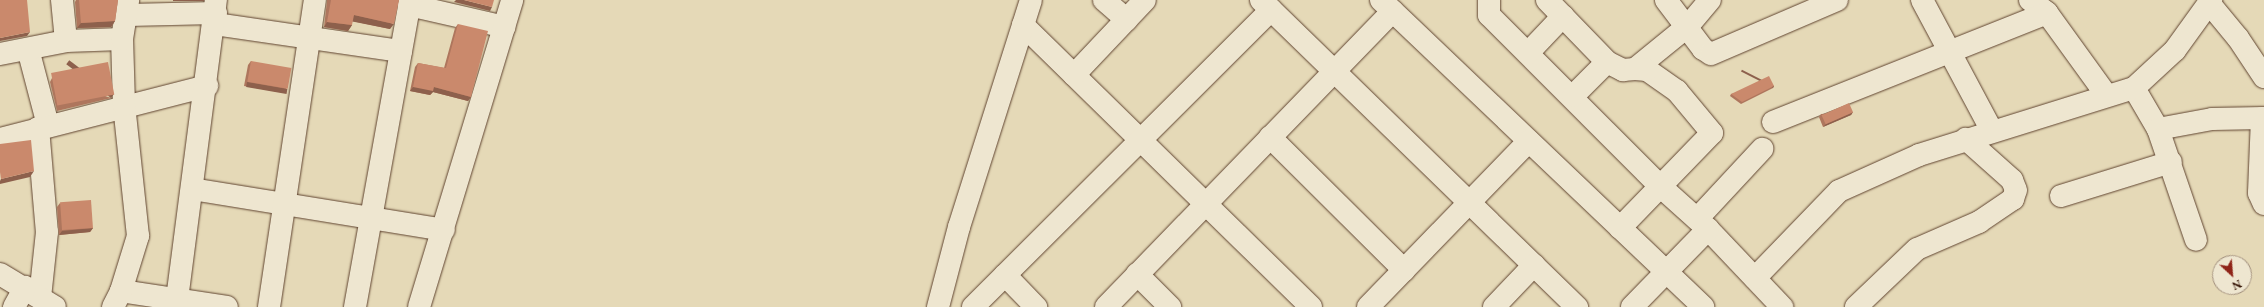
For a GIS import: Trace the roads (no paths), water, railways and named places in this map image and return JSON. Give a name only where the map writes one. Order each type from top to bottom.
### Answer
[{"type":"street","points":[[62,0],[66,41]]},
{"type":"street","points":[[269,307],[315,0]]},
{"type":"street","points":[[419,307],[444,230],[512,0]]},
{"type":"street","points":[[938,307],[1031,0]]},
{"type":"street","points":[[1104,0],[1127,20]]},
{"type":"street","points":[[1074,76],[1145,0]]},
{"type":"street","points":[[1489,0],[1489,15],[1573,96],[1660,186],[1703,224],[1755,278],[1770,303]]},
{"type":"street","points":[[1547,0],[1608,62],[1623,70],[1647,70],[1677,91],[1712,133],[1620,228]]},
{"type":"street","points":[[1666,0],[1688,26],[1704,49],[1711,54],[1837,0]]},
{"type":"street","points":[[1636,69],[1688,26],[1710,0]]},
{"type":"street","points":[[1922,0],[1992,131]]},
{"type":"street","points":[[1755,278],[1839,191],[1919,155],[1966,139],[2134,88],[2175,50],[2210,1],[2238,38],[2264,77]]},
{"type":"street","points":[[355,307],[410,2],[505,27]]},
{"type":"street","points":[[973,307],[1140,140],[1266,5],[1577,307]]},
{"type":"street","points":[[1106,307],[1334,71],[1387,5],[1703,307]]},
{"type":"street","points":[[1773,122],[1950,53],[2038,7],[2107,96]]},
{"type":"street","points":[[227,307],[117,299],[138,236],[124,105],[122,39],[128,8],[216,12],[309,37],[401,50]]},
{"type":"street","points":[[176,303],[216,12]]},
{"type":"street","points":[[1528,53],[1563,16]]},
{"type":"street","points":[[1023,25],[1311,307]]},
{"type":"street","points":[[0,54],[66,41],[122,39]]},
{"type":"street","points":[[28,49],[43,126],[47,232],[40,297]]},
{"type":"street","points":[[1573,96],[1608,62]]},
{"type":"street","points":[[0,139],[124,105],[207,86]]},
{"type":"street","points":[[2134,88],[2158,129],[2171,162],[2196,240]]},
{"type":"street","points":[[2158,129],[2212,119],[2263,118],[2260,193],[2264,204]]},
{"type":"street","points":[[1270,138],[1404,270]]},
{"type":"street","points":[[1856,307],[1917,250],[1979,222],[2013,199],[2016,190],[2012,180],[1966,139]]},
{"type":"street","points":[[1368,307],[1529,141]]},
{"type":"street","points":[[1632,307],[1666,272],[1762,149]]},
{"type":"street","points":[[2061,196],[2171,162]]},
{"type":"street","points":[[192,189],[371,216],[444,230]]},
{"type":"street","points":[[1494,307],[1534,265]]},
{"type":"street","points":[[0,274],[40,297]]},
{"type":"street","points":[[1137,274],[1170,307]]},
{"type":"street","points":[[1005,275],[1036,307]]},
{"type":"street","points":[[14,307],[40,297]]}]
